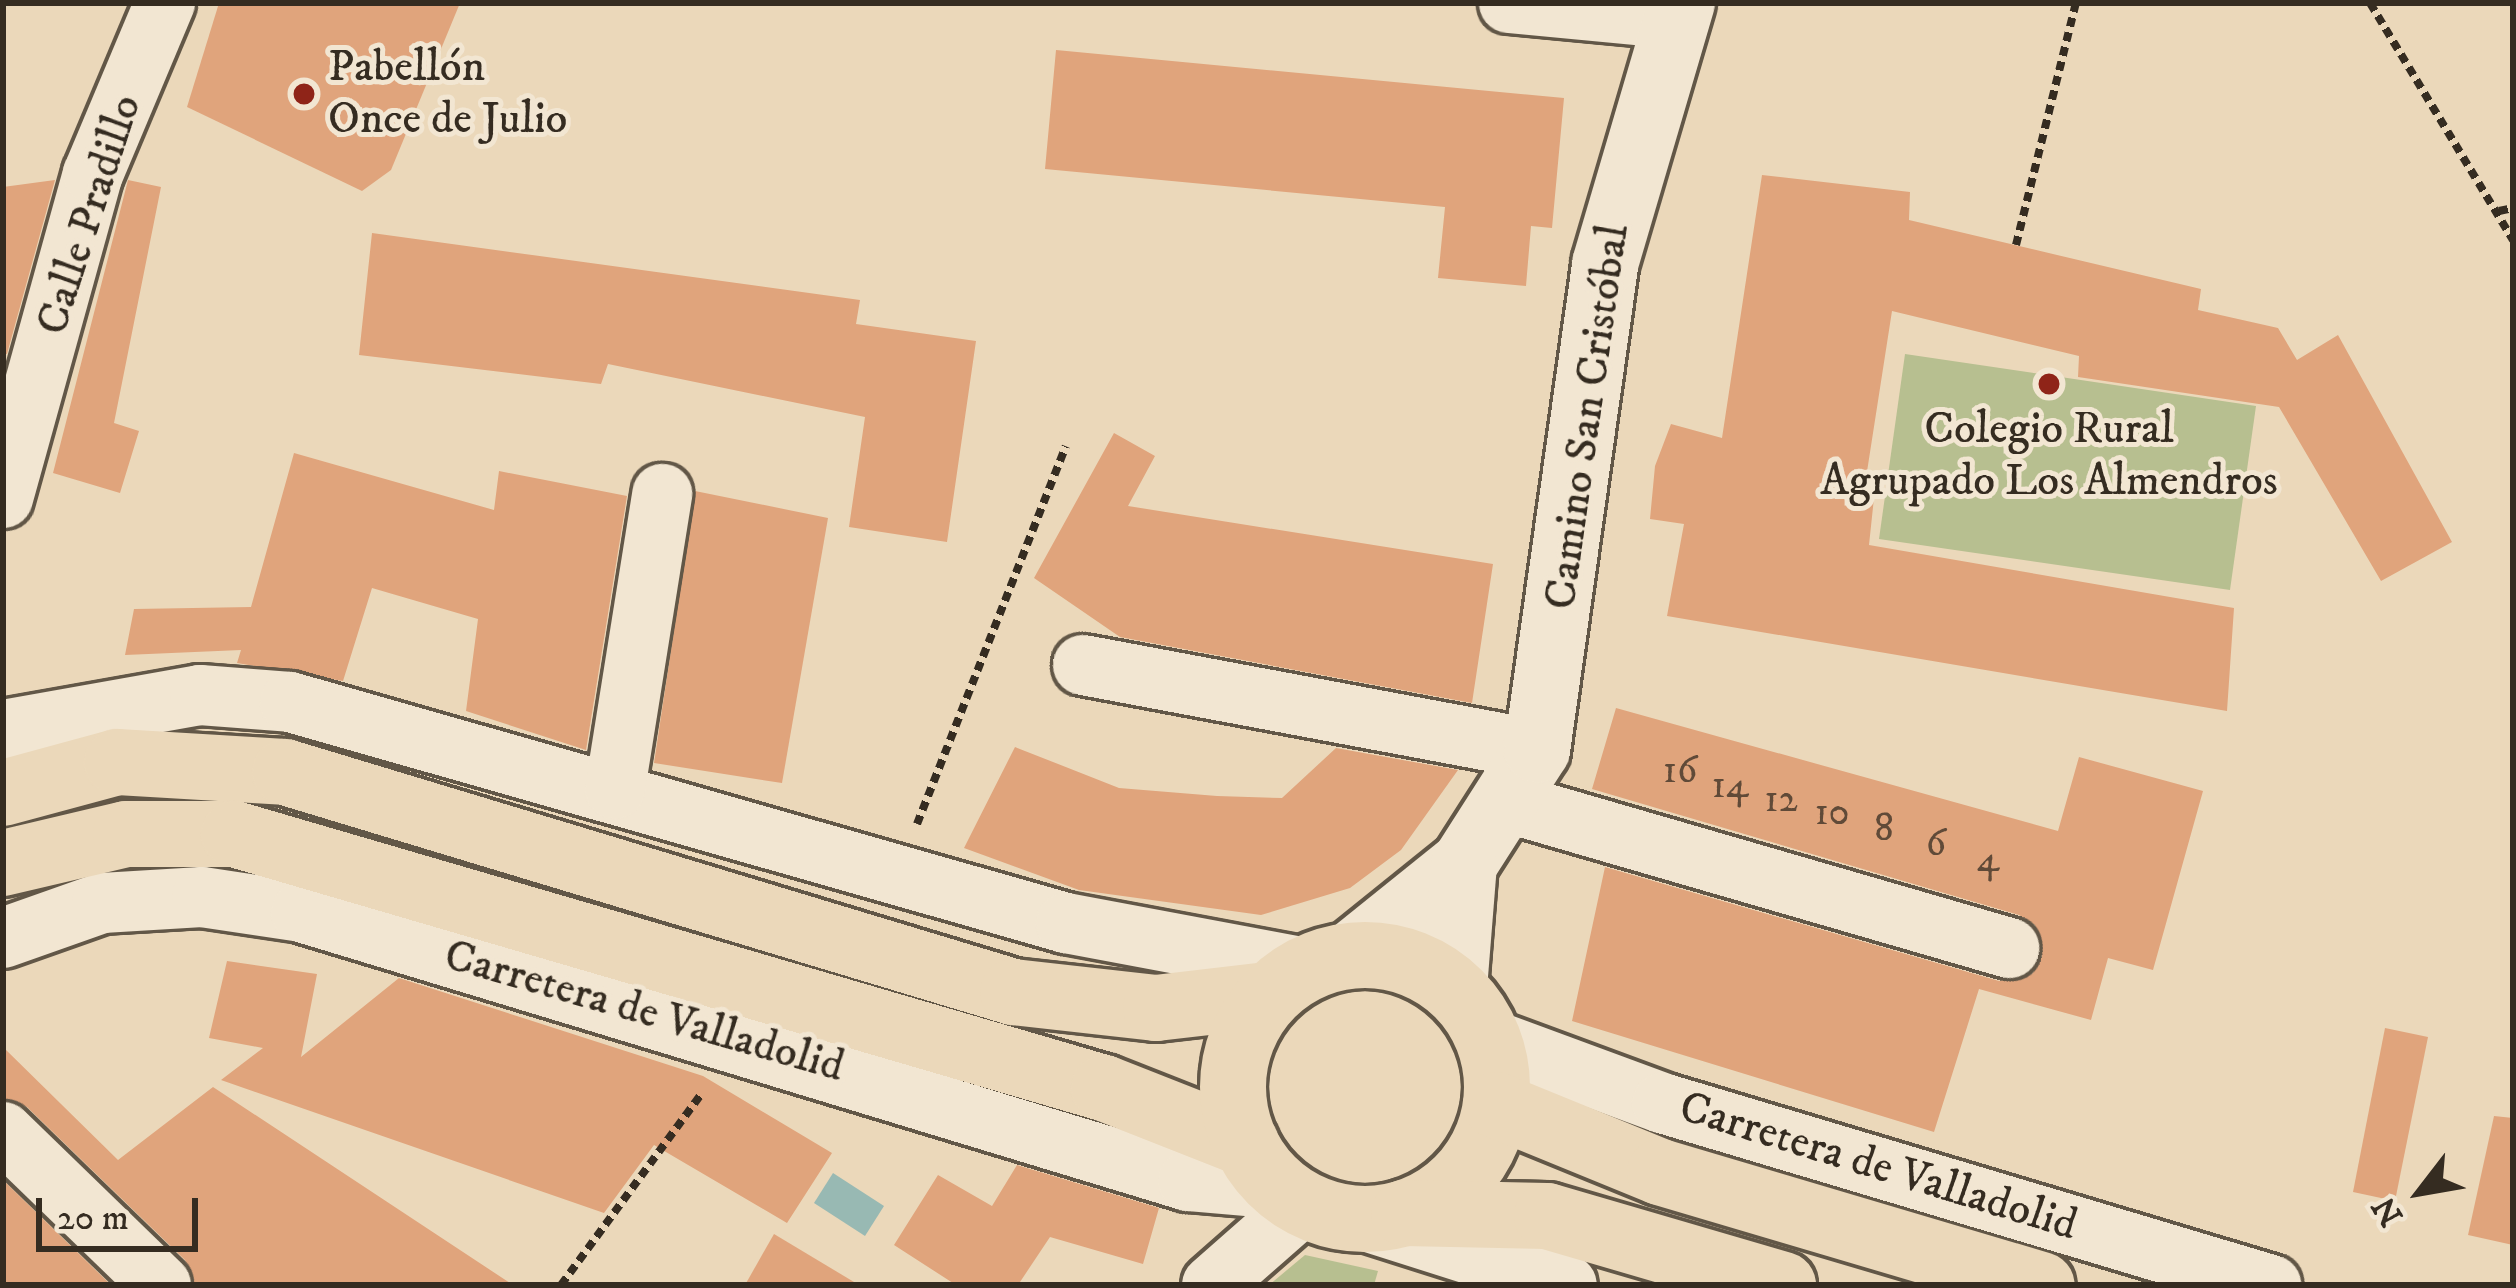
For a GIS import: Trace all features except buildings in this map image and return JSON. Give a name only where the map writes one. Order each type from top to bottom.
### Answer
[{"type":"highway","points":[[3,793],[117,762],[286,772],[1013,992],[1156,1008],[1309,972],[1400,958],[1472,1014],[1496,1106],[1459,1180],[1319,1194],[1234,1066],[1309,972]]},
{"type":"highway","name":"Carretera de Valladolid","points":[[3,863],[126,834],[234,834],[1081,1081],[1319,1194],[1552,1217],[1783,1285]]},
{"type":"highway","name":"Carretera de Valladolid","points":[[1496,1106],[1660,1172],[2042,1285]]},
{"type":"main road","name":"Camino San Cristóbal","points":[[1309,972],[1464,864],[1523,777],[1601,286],[1680,11]]},
{"type":"main road","points":[[1464,864],[1472,1014]]},
{"type":"street","name":"Calle Pradillo","points":[[3,498],[94,174],[165,3]]},
{"type":"street","points":[[1508,3],[1680,11]]},
{"type":"street","points":[[615,789],[662,494]]},
{"type":"street","points":[[1083,665],[1523,777],[2008,949]]},
{"type":"street","points":[[3,730],[200,695],[290,702],[615,789],[897,875],[1199,954],[1309,972]]},
{"type":"street","name":"Carretera de Valladolid","points":[[3,938],[102,903],[202,897],[301,912],[1188,1181],[1319,1194],[1567,1285]]},
{"type":"street","name":"Carretera de Valladolid","points":[[1472,1014],[1662,1103],[2271,1285]]},
{"type":"street","points":[[3,1132],[161,1285]]},
{"type":"street","points":[[1212,1285],[1319,1194]]},
{"type":"path","points":[[2015,245],[2076,3]]},
{"type":"path","points":[[2370,3],[2513,240]]},
{"type":"path","points":[[2499,211],[2513,208]]},
{"type":"path","points":[[897,875],[1066,446]]},
{"type":"path","points":[[561,1285],[712,1079]]},
{"type":"green space","points":[[1905,354],[2256,406],[2230,590],[1879,539]]},
{"type":"green space","points":[[1305,1255],[1378,1271],[1374,1285],[1269,1285]]},
{"type":"water","points":[[833,1173],[884,1206],[865,1236],[814,1203]]},
{"type":"place","name":"Pabellón Once de Julio","points":[[304,94]]},
{"type":"place","name":"Colegio Rural Agrupado Los Almendros","points":[[2049,384]]}]
